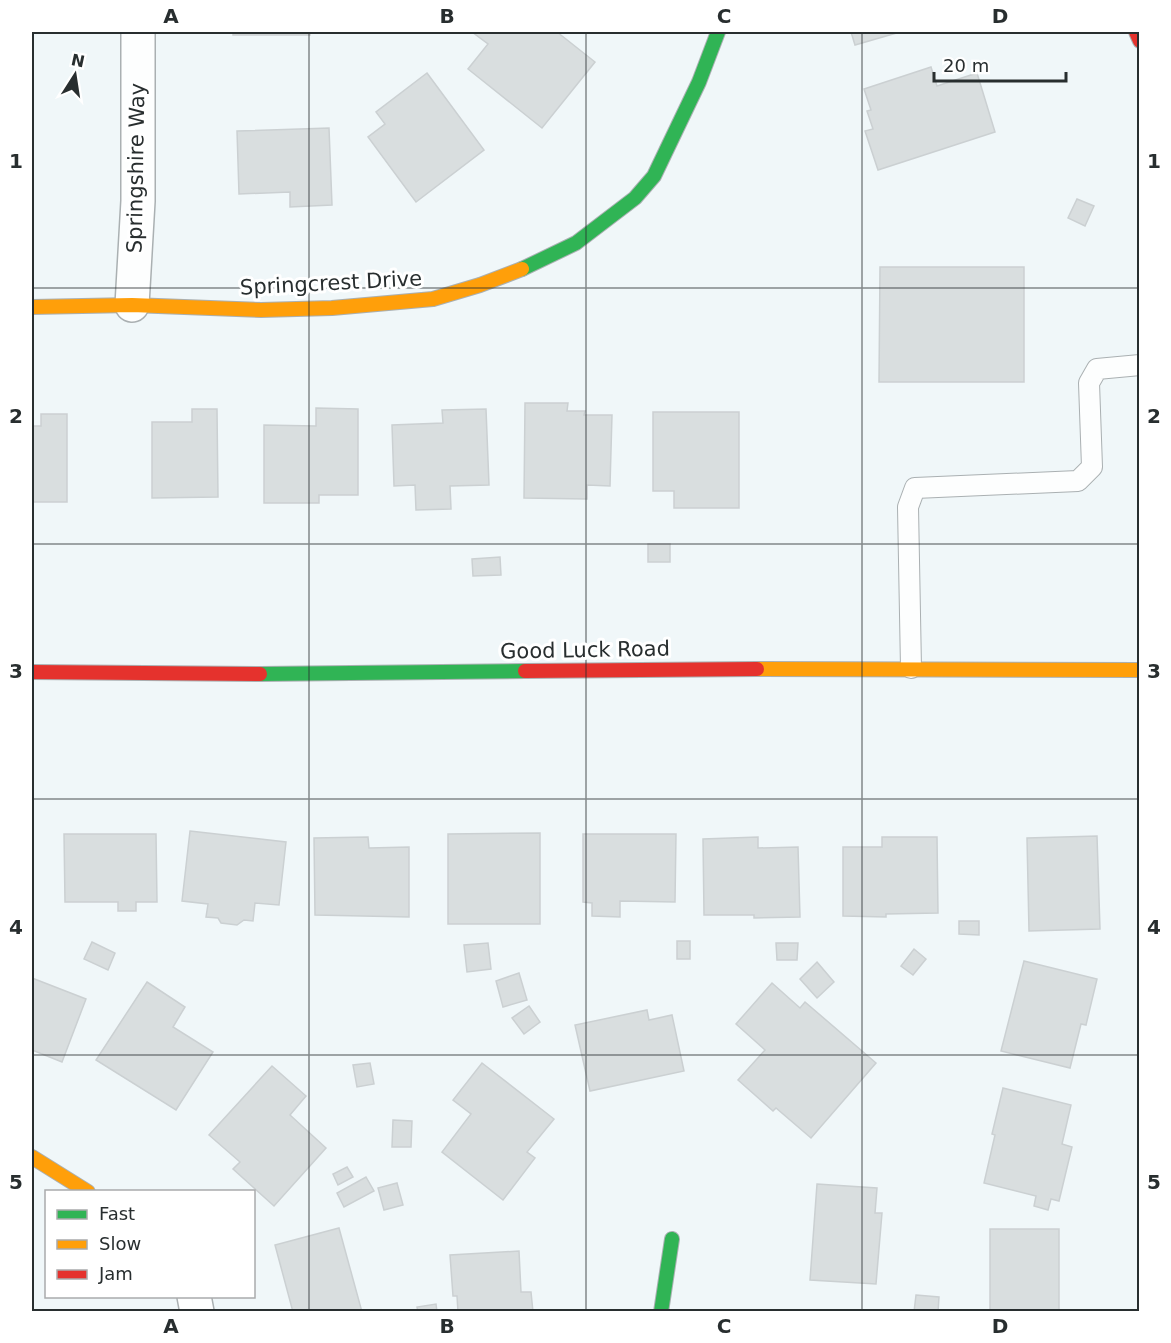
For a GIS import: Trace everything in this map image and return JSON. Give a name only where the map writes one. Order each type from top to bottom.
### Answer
[{"type":"main road","name":"Springcrest Drive","points":[[32,307],[132,305],[273,309],[332,308],[433,299],[480,285],[536,264],[576,243],[609,219],[635,198],[654,176],[699,82],[718,32]]},
{"type":"main road","points":[[1136,32],[1140,41]]},
{"type":"main road","name":"Good Luck Road","points":[[32,672],[232,674],[911,669],[1140,670]]},
{"type":"main road","points":[[32,1157],[86,1190]]},
{"type":"main road","points":[[661,1311],[672,1239]]},
{"type":"street","name":"Springshire Way","points":[[132,305],[138,201],[138,32]]},
{"type":"lane","points":[[911,669],[908,507],[915,488],[1078,481],[1092,467],[1089,383],[1097,369],[1140,365]]},
{"type":"building","points":[[233,32],[310,32],[310,35],[233,35]]},
{"type":"building","points":[[472,32],[557,32],[595,62],[542,128],[468,69],[488,44]]},
{"type":"building","points":[[851,32],[900,32],[855,45]]},
{"type":"building","points":[[931,67],[937,86],[977,73],[995,132],[878,170],[865,131],[873,129],[867,111],[871,110],[864,89]]},
{"type":"building","points":[[427,73],[484,150],[416,202],[368,137],[385,124],[376,112]]},
{"type":"building","points":[[329,128],[332,205],[290,207],[290,192],[239,194],[237,131]]},
{"type":"building","points":[[1077,199],[1094,206],[1085,226],[1068,218]]},
{"type":"building","points":[[880,267],[1024,267],[1024,382],[879,382]]},
{"type":"building","points":[[525,403],[568,403],[567,411],[585,411],[584,415],[612,415],[610,486],[587,485],[587,499],[524,498]]},
{"type":"building","points":[[316,408],[358,409],[358,495],[319,495],[319,503],[264,503],[264,425],[316,426]]},
{"type":"building","points":[[192,409],[217,409],[218,497],[152,498],[152,422],[192,422]]},
{"type":"building","points":[[486,409],[489,485],[450,486],[451,509],[416,510],[415,485],[394,486],[392,425],[443,423],[442,410]]},
{"type":"building","points":[[653,412],[739,412],[739,508],[674,508],[674,491],[653,491]]},
{"type":"building","points":[[41,414],[67,414],[67,502],[32,502],[32,426],[41,426]]},
{"type":"building","points":[[648,544],[670,544],[670,562],[648,562]]},
{"type":"building","points":[[500,557],[501,575],[473,576],[472,559]]},
{"type":"building","points":[[190,831],[286,842],[279,905],[255,903],[253,921],[244,920],[237,925],[221,923],[218,918],[206,917],[208,904],[182,901]]},
{"type":"building","points":[[540,833],[540,924],[448,924],[448,834]]},
{"type":"building","points":[[64,834],[156,834],[157,902],[136,902],[136,911],[118,911],[118,902],[65,902]]},
{"type":"building","points":[[583,834],[676,834],[675,902],[620,901],[620,917],[592,916],[592,903],[583,902]]},
{"type":"building","points":[[1097,836],[1100,929],[1029,931],[1027,838]]},
{"type":"building","points":[[368,837],[369,848],[409,847],[409,917],[315,915],[314,838]]},
{"type":"building","points":[[758,837],[758,848],[798,847],[800,917],[754,918],[754,915],[704,915],[703,839]]},
{"type":"building","points":[[882,837],[937,837],[938,913],[886,914],[886,917],[843,916],[843,847],[882,847]]},
{"type":"building","points":[[959,921],[979,921],[979,935],[959,934]]},
{"type":"building","points":[[677,941],[690,941],[690,959],[677,959]]},
{"type":"building","points":[[92,942],[115,953],[108,970],[84,959]]},
{"type":"building","points":[[488,943],[491,969],[467,972],[464,945]]},
{"type":"building","points":[[776,943],[798,943],[797,960],[777,960]]},
{"type":"building","points":[[914,949],[926,959],[913,975],[901,966]]},
{"type":"building","points":[[1024,961],[1097,979],[1086,1025],[1081,1024],[1070,1068],[1001,1051]]},
{"type":"building","points":[[817,962],[834,982],[817,998],[800,979]]},
{"type":"building","points":[[519,973],[527,1000],[503,1007],[496,981]]},
{"type":"building","points":[[32,978],[86,999],[62,1062],[32,1050]]},
{"type":"building","points":[[147,982],[185,1007],[173,1027],[213,1052],[176,1110],[96,1060]]},
{"type":"building","points":[[772,983],[800,1008],[805,1002],[876,1063],[811,1138],[776,1108],[773,1111],[738,1080],[765,1050],[736,1024]]},
{"type":"building","points":[[529,1006],[540,1022],[524,1034],[512,1018]]},
{"type":"building","points":[[647,1010],[649,1020],[672,1015],[684,1071],[590,1091],[575,1025]]},
{"type":"building","points":[[370,1063],[374,1084],[357,1087],[353,1065]]},
{"type":"building","points":[[482,1063],[554,1119],[527,1152],[535,1158],[503,1200],[442,1152],[471,1114],[453,1100]]},
{"type":"building","points":[[272,1066],[306,1096],[290,1115],[326,1148],[274,1206],[233,1169],[240,1162],[209,1135]]},
{"type":"building","points":[[1003,1088],[1071,1105],[1062,1144],[1072,1147],[1059,1201],[1051,1199],[1048,1210],[1034,1206],[1036,1196],[984,1183]]},
{"type":"building","points":[[393,1120],[412,1121],[411,1147],[392,1147]]},
{"type":"building","points":[[347,1167],[353,1177],[338,1185],[333,1174]]},
{"type":"building","points":[[366,1177],[374,1191],[344,1207],[337,1193]]},
{"type":"building","points":[[397,1183],[403,1205],[384,1210],[378,1188]]},
{"type":"building","points":[[817,1184],[877,1188],[875,1213],[882,1213],[876,1284],[810,1280]]},
{"type":"building","points":[[339,1228],[362,1312],[293,1312],[275,1245]]},
{"type":"building","points":[[990,1229],[1059,1229],[1059,1312],[990,1312]]},
{"type":"building","points":[[519,1251],[521,1292],[531,1292],[533,1312],[458,1312],[457,1296],[453,1296],[450,1255]]},
{"type":"building","points":[[916,1295],[939,1297],[938,1312],[914,1312]]},
{"type":"building","points":[[436,1304],[437,1312],[418,1312],[417,1307]]},
{"type":"traffic: fast","points":[[522,269],[576,243],[635,198],[654,176],[699,82],[718,32]]},
{"type":"traffic: fast","points":[[260,674],[525,671]]},
{"type":"traffic: fast","points":[[661,1312],[672,1239]]},
{"type":"traffic: slow","points":[[32,307],[132,305],[261,310],[332,308],[433,299],[522,269]]},
{"type":"traffic: slow","points":[[757,669],[1140,670]]},
{"type":"traffic: slow","points":[[32,1157],[85,1190]]},
{"type":"traffic: jam","points":[[1136,32],[1140,41]]},
{"type":"traffic: jam","points":[[525,671],[757,669]]},
{"type":"traffic: jam","points":[[32,672],[260,674]]}]
